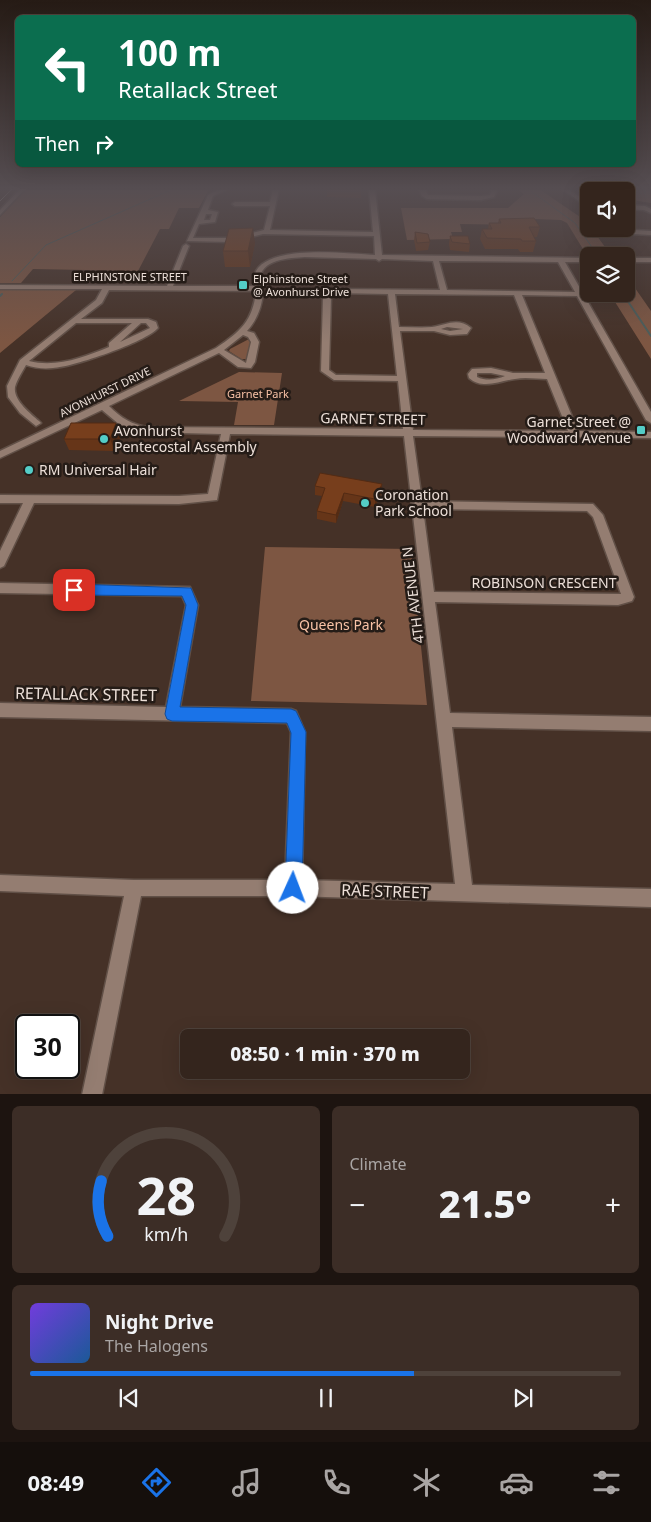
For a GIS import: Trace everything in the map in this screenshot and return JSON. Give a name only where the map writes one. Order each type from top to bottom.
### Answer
[{"type":"street","points":[[377,240],[379,257],[580,260]]},
{"type":"street","points":[[169,288],[186,246]]},
{"type":"street","name":"AVONHURST DRIVE","points":[[0,455],[219,350],[244,333],[254,317],[259,288],[264,282],[269,269],[278,261],[379,257]]},
{"type":"street","points":[[436,258],[444,292]]},
{"type":"street","points":[[560,260],[651,420]]},
{"type":"street","points":[[635,260],[650,261]]},
{"type":"street","name":"ELPHINSTONE STREET","points":[[0,287],[259,288]]},
{"type":"street","points":[[36,423],[23,411],[11,395],[11,386],[23,362],[99,301],[108,287]]},
{"type":"street","points":[[402,379],[339,378],[324,370],[327,297],[330,293],[335,291],[579,294]]},
{"type":"street","name":"4TH AVENUE N","points":[[391,292],[465,893]]},
{"type":"street","points":[[517,293],[574,434]]},
{"type":"street","points":[[23,362],[30,365],[59,365],[82,361],[152,331],[154,328],[153,324],[148,321],[75,321]]},
{"type":"street","points":[[105,352],[138,322]]},
{"type":"street","points":[[396,329],[436,329]]},
{"type":"street","points":[[219,350],[241,366],[248,366],[251,362],[255,342],[251,334],[244,333]]},
{"type":"street","points":[[513,376],[550,376]]},
{"type":"street","name":"GARNET STREET","points":[[102,406],[124,425],[137,430],[651,436]]},
{"type":"street","points":[[0,499],[179,500],[213,497],[226,431]]},
{"type":"street","points":[[0,563],[30,500]]},
{"type":"street","name":"ROBINSON CRESCENT","points":[[417,505],[589,507],[598,514],[628,597],[618,600],[428,597]]},
{"type":"street","points":[[0,588],[186,591],[192,605],[172,714]]},
{"type":"street","name":"RETALLACK STREET","points":[[0,710],[291,716],[298,732],[293,888]]},
{"type":"street","points":[[444,720],[651,724]]},
{"type":"street","name":"RAE STREET","points":[[0,884],[134,888],[293,888],[651,898]]},
{"type":"street","points":[[92,1094],[134,888]]},
{"type":"green space","points":[[0,240],[154,240],[138,271],[33,269],[21,283],[0,283]]},
{"type":"green space","points":[[577,240],[600,240],[605,247],[582,247]]},
{"type":"green space","points":[[635,288],[651,311],[651,359],[615,302],[635,302]]},
{"type":"green space","points":[[0,290],[76,290],[0,353]]},
{"type":"green space","points":[[249,339],[252,341],[247,359],[241,359],[229,351],[230,349]]},
{"type":"green space","name":"Garnet Park","points":[[239,372],[282,373],[274,425],[234,425],[238,402],[179,401]]},
{"type":"green space","name":"Queens Park","points":[[265,547],[411,549],[427,705],[251,701]]},
{"type":"building","points":[[226,240],[250,240],[248,251],[223,251]]},
{"type":"building","points":[[416,240],[430,240],[430,242],[417,243]]},
{"type":"building","points":[[451,240],[469,240],[470,244],[452,242]]},
{"type":"building","points":[[71,423],[116,423],[110,439],[64,439]]},
{"type":"building","points":[[320,473],[382,484],[375,499],[344,493],[336,515],[317,511],[325,488],[315,486]]},
{"type":"waterway","points":[[12,281],[46,245],[57,240]]},
{"type":"waterway","points":[[587,240],[592,247]]},
{"type":"waterway","points":[[628,302],[651,336]]},
{"type":"place","name":"Elphinstone Street @ Avonhurst Drive","points":[[243,285]]},
{"type":"place","name":"Garnet Street @ Woodward Avenue","points":[[641,430]]},
{"type":"place","name":"Avonhurst Pentecostal Assembly","points":[[104,439]]},
{"type":"place","name":"RM Universal Hair","points":[[29,470]]},
{"type":"place","name":"Coronation Park School","points":[[365,503]]},
{"type":"route","points":[[74,590],[186,591],[192,605],[172,714],[291,716],[298,732],[293,888]]}]
